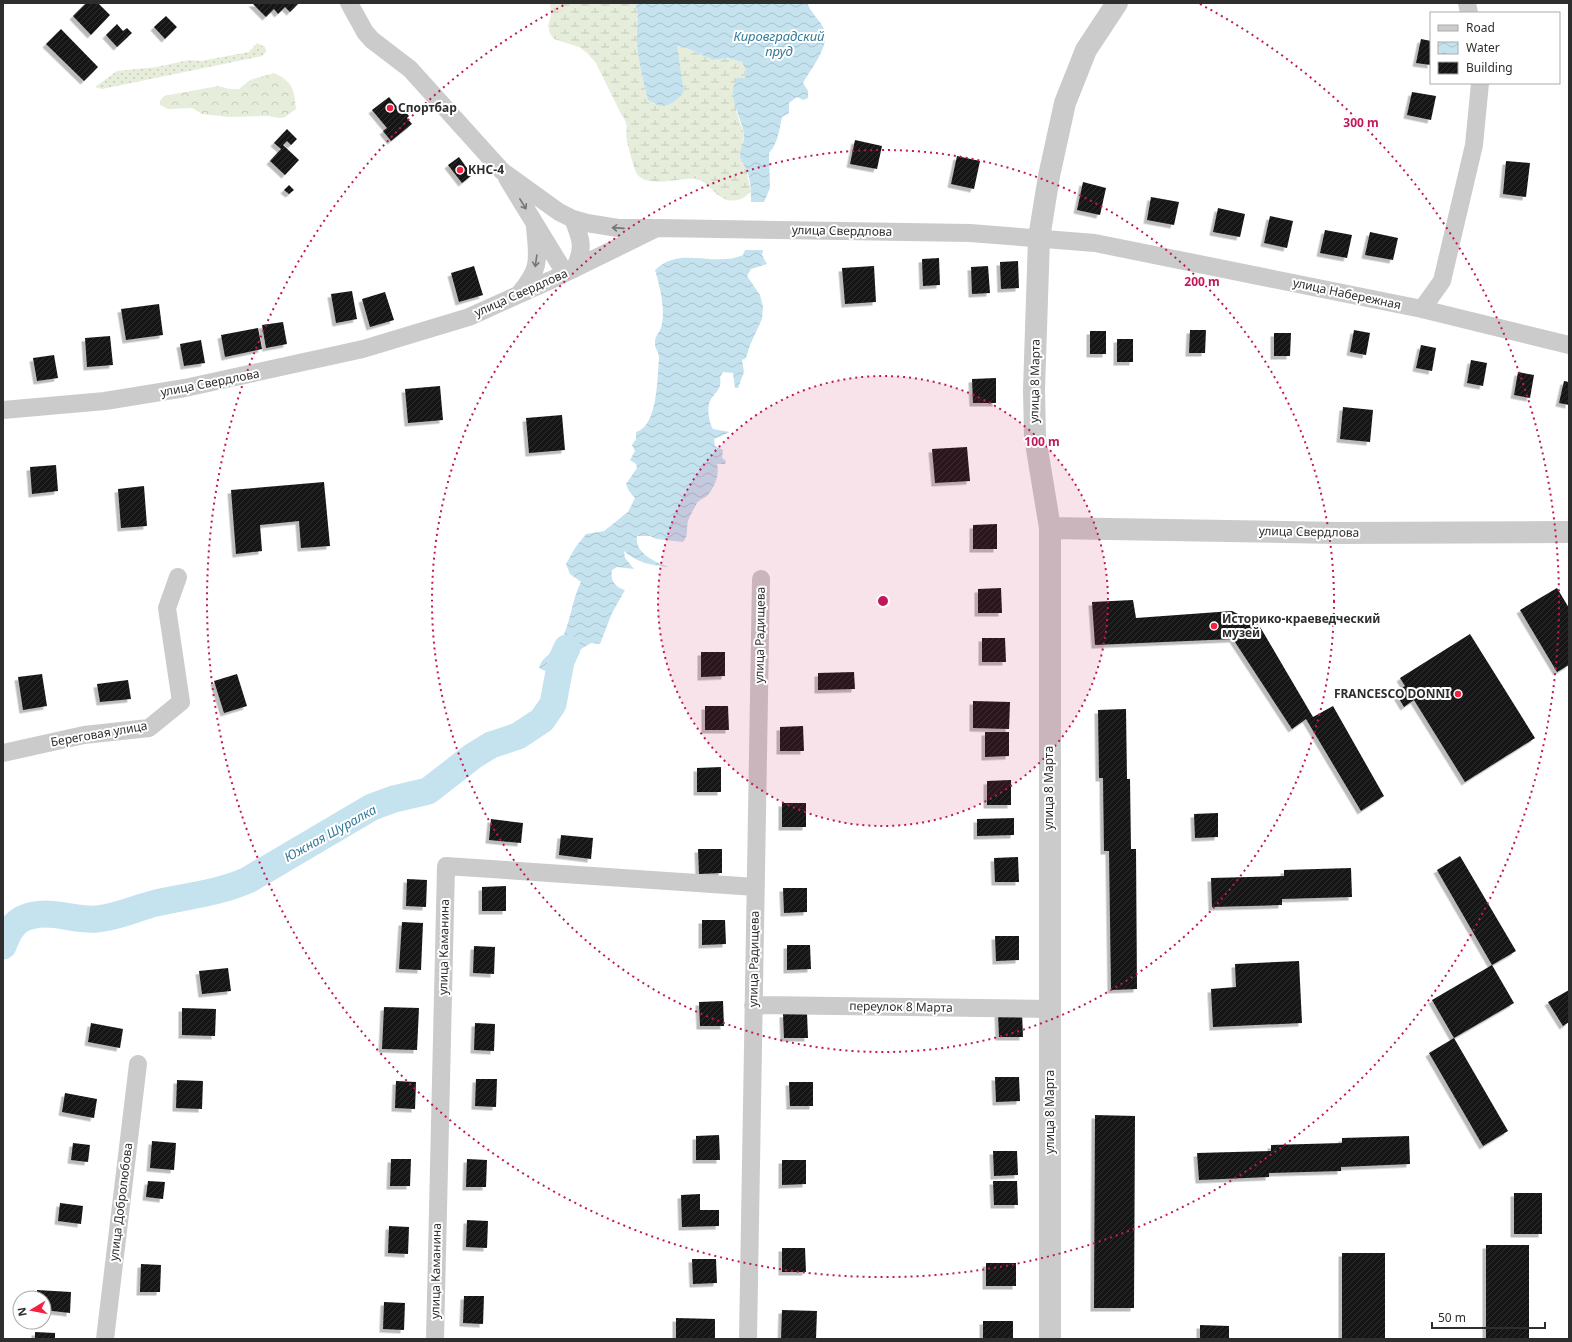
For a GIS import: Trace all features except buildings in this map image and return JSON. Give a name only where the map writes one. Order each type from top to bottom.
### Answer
[{"type":"street","points":[[350,3],[365,32],[378,45],[410,69],[502,171],[534,223],[569,271],[580,258],[581,238],[573,218]]},
{"type":"street","name":"улица 8 Марта","points":[[1050,1339],[1050,528],[1035,437],[1034,390],[1039,238],[1049,176],[1065,103],[1086,50],[1118,3]]},
{"type":"street","points":[[1422,309],[1442,281],[1474,145],[1480,84]]},
{"type":"street","points":[[502,171],[559,212],[573,218],[587,223],[618,228],[657,228]]},
{"type":"street","points":[[518,295],[532,279],[538,260],[534,223]]},
{"type":"street","name":"улица Свердлова","points":[[3,410],[70,405],[132,397],[285,368],[363,349],[469,317],[569,271],[657,228],[970,233],[1039,238]]},
{"type":"street","name":"улица Набережная","points":[[1039,238],[1095,243],[1422,309],[1569,345]]},
{"type":"street","name":"улица Свердлова","points":[[1050,528],[1338,533],[1569,532]]},
{"type":"street","name":"Береговая улица","points":[[3,753],[84,734],[149,728],[181,702],[167,608],[178,577]]},
{"type":"street","name":"улица Радищева","points":[[748,1339],[761,579]]},
{"type":"street","name":"улица Каманина","points":[[435,1339],[446,866],[756,887]]},
{"type":"street","name":"переулок 8 Марта","points":[[754,1005],[1050,1009]]},
{"type":"street","name":"улица Добролюбова","points":[[105,1339],[138,1064]]},
{"type":"green space","points":[[550,3],[635,3],[638,17],[637,35],[641,70],[648,100],[654,104],[684,92],[676,46],[684,47],[713,60],[727,58],[742,62],[746,71],[736,111],[744,134],[742,163],[746,168],[751,192],[741,199],[733,201],[726,200],[702,181],[696,179],[656,182],[648,181],[637,174],[627,142],[627,127],[624,118],[596,63],[579,47],[554,39],[550,34],[548,26],[551,16]]},
{"type":"green space","points":[[257,43],[265,47],[266,52],[262,56],[102,89],[95,87],[117,71],[157,67],[189,60],[201,61],[249,52]]},
{"type":"green space","points":[[274,73],[289,83],[293,91],[296,109],[285,117],[230,117],[202,114],[192,108],[168,109],[160,105],[160,101],[164,96],[218,86],[230,89],[239,89],[250,80]]},
{"type":"water","name":"Кировградский пруд","points":[[635,3],[807,3],[824,29],[825,42],[822,50],[803,83],[808,91],[808,98],[803,100],[797,97],[789,103],[789,113],[782,117],[776,141],[769,153],[770,188],[764,202],[751,202],[749,177],[740,157],[744,134],[735,106],[733,92],[737,78],[745,78],[746,71],[742,62],[727,58],[713,60],[684,47],[677,46],[684,92],[668,105],[659,105],[648,100],[637,41],[638,17]]},
{"type":"water","points":[[745,250],[763,250],[762,255],[767,264],[751,269],[747,276],[760,295],[763,307],[762,319],[750,345],[746,358],[742,360],[744,372],[738,388],[735,388],[733,373],[723,372],[720,377],[720,387],[709,402],[710,423],[713,429],[730,432],[714,439],[715,446],[723,450],[722,458],[726,461],[725,464],[717,464],[718,473],[714,485],[707,496],[697,503],[691,514],[688,521],[687,534],[683,542],[656,539],[650,536],[637,536],[639,547],[646,556],[668,567],[639,561],[624,551],[625,558],[634,569],[617,567],[612,570],[614,583],[618,587],[625,590],[612,613],[600,644],[591,643],[569,657],[565,663],[559,681],[556,683],[550,667],[545,671],[539,668],[540,664],[557,647],[563,637],[581,582],[570,574],[566,564],[575,548],[586,534],[604,531],[628,512],[635,498],[629,491],[626,484],[637,468],[636,464],[630,460],[635,451],[632,445],[636,439],[636,432],[643,428],[649,421],[655,400],[658,378],[659,355],[655,347],[655,340],[661,328],[663,306],[655,270],[665,263],[675,259],[732,258],[743,255]]},
{"type":"waterway","name":"Южная Шуралка","points":[[3,946],[15,924],[22,919],[32,916],[50,914],[87,919],[105,918],[156,903],[226,888],[248,880],[372,807],[394,799],[428,791],[473,756],[491,745],[518,736],[542,720],[553,704],[561,661],[567,648]]},
{"type":"place","name":"Спортбар","points":[[390,108]]},
{"type":"place","name":"КНС-4","points":[[460,170]]},
{"type":"place","name":"Историко-краеведческий музей","points":[[1214,626]]},
{"type":"place","name":"FRANCESCO DONNI","points":[[1458,694]]}]
